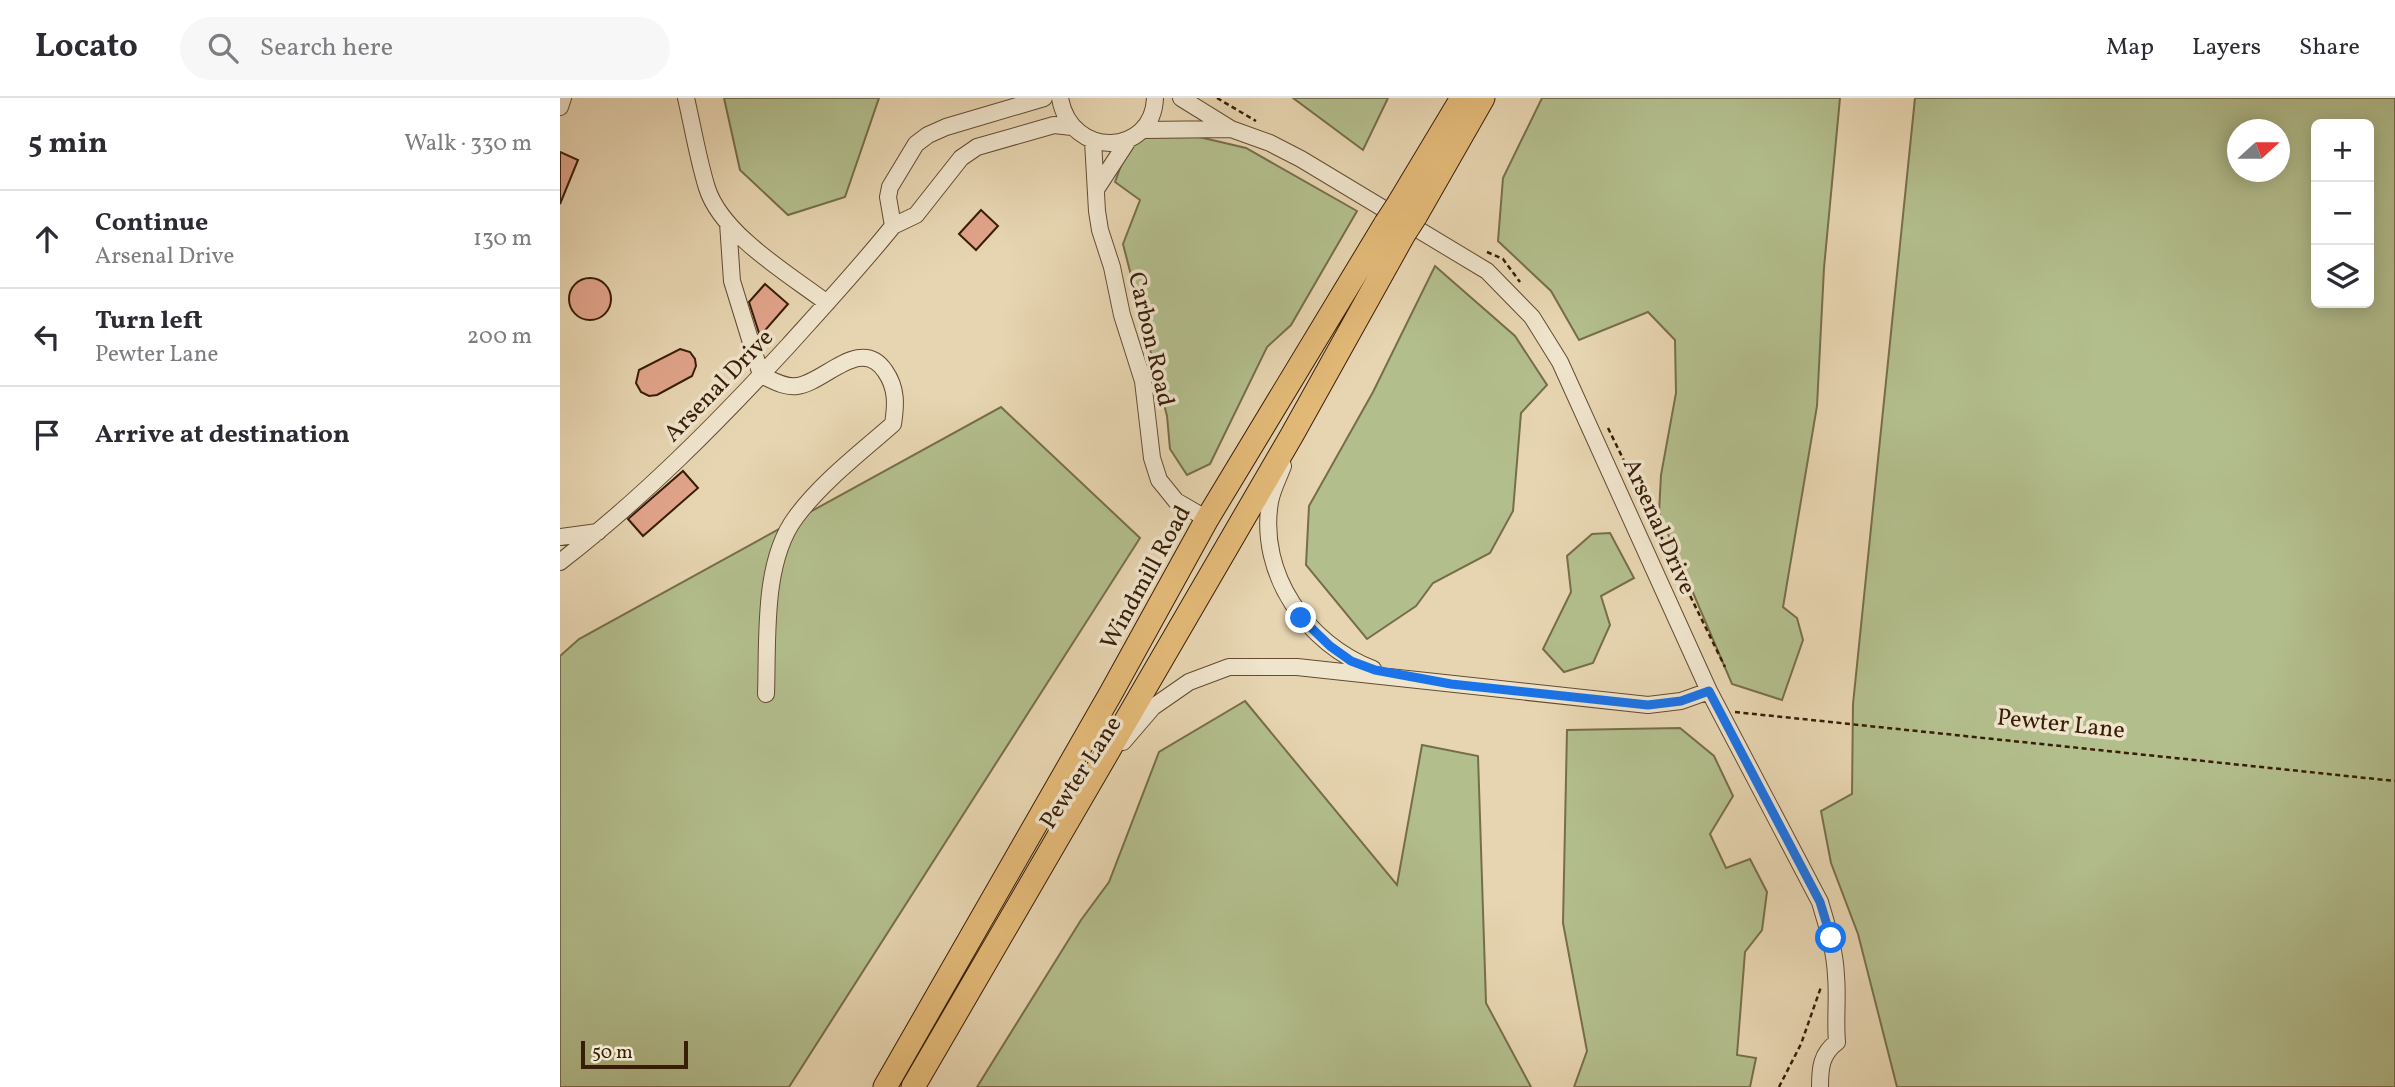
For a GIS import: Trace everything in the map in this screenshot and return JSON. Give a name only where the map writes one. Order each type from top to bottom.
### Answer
[{"type":"highway","name":"Windmill Road","points":[[913,1087],[1339,352],[1401,219],[1462,98]]},
{"type":"highway","name":"Windmill Road","points":[[886,1087],[1207,519],[1401,219],[1483,98]]},
{"type":"lane","points":[[560,107],[563,98]]},
{"type":"lane","points":[[686,98],[707,189],[728,223],[735,233],[827,303]]},
{"type":"lane","points":[[893,226],[888,197],[890,187],[916,144],[946,127],[1044,98]]},
{"type":"lane","points":[[1060,98],[1063,114],[1072,127],[1093,141],[1114,143],[1129,139],[1143,130],[1155,98]]},
{"type":"lane","name":"Arsenal Drive","points":[[1181,98],[1231,129],[1301,159],[1487,271],[1532,317],[1560,362],[1709,691],[1820,902],[1831,938],[1836,977],[1837,1042],[1828,1049],[1820,1068],[1821,1087]]},
{"type":"lane","points":[[971,120],[977,146]]},
{"type":"lane","name":"Arsenal Drive","points":[[560,562],[600,531],[676,461],[761,375],[860,267],[893,226],[916,215],[961,158],[977,146],[1054,125],[1072,127]]},
{"type":"lane","name":"Arsenal Drive","points":[[1143,130],[1231,129]]},
{"type":"lane","points":[[1097,188],[1129,139]]},
{"type":"lane","name":"Carbon Road","points":[[1093,141],[1100,230],[1122,315],[1143,381],[1152,458],[1159,480],[1176,501],[1207,519]]},
{"type":"lane","points":[[728,223],[732,281],[761,375],[789,387],[801,386],[850,359],[860,358],[876,361],[884,369],[896,396],[892,424],[810,500],[794,519],[783,542],[769,589],[766,694]]},
{"type":"lane","name":"Pewter Lane","points":[[1339,352],[1331,373],[1284,463],[1270,500],[1269,530],[1275,566],[1283,588],[1301,618],[1330,646],[1351,661],[1375,670],[1451,684]]},
{"type":"lane","points":[[560,537],[600,531]]},
{"type":"lane","name":"Pewter Lane","points":[[1036,875],[1055,852],[1116,750],[1153,707],[1189,682],[1229,667],[1297,667],[1648,705],[1681,701],[1709,691]]},
{"type":"path","points":[[1217,98],[1262,125]]},
{"type":"path","points":[[1478,248],[1503,259],[1527,291]]},
{"type":"path","points":[[1603,418],[1725,667]]},
{"type":"path","name":"Pewter Lane","points":[[1721,710],[2395,781]]},
{"type":"path","points":[[1779,1087],[1801,1044],[1823,977]]},
{"type":"green space","points":[[724,98],[879,98],[845,197],[788,215],[740,170]]},
{"type":"green space","points":[[1293,98],[1388,98],[1363,150]]},
{"type":"green space","points":[[1542,98],[1840,98],[1824,268],[1817,406],[1783,607],[1797,618],[1803,640],[1782,700],[1732,684],[1659,513],[1661,475],[1676,393],[1675,340],[1648,312],[1579,340],[1551,291],[1498,241],[1503,178]]},
{"type":"green space","points":[[1915,98],[2395,98],[2395,1087],[1897,1087],[1858,934],[1831,863],[1821,811],[1852,794],[1853,704]]},
{"type":"green space","points":[[1161,128],[1246,148],[1357,211],[1291,325],[1267,347],[1210,464],[1187,475],[1170,449],[1167,416],[1123,244],[1140,200],[1115,182],[1130,148]]},
{"type":"green space","points":[[1435,266],[1515,336],[1547,385],[1521,413],[1513,511],[1490,553],[1433,583],[1416,606],[1367,639],[1306,565],[1309,506],[1373,392]]},
{"type":"green space","points":[[1001,407],[1140,538],[789,1087],[560,1087],[560,656],[579,639]]},
{"type":"green space","points":[[1610,533],[1634,578],[1601,596],[1610,625],[1593,663],[1564,672],[1543,649],[1571,592],[1567,556],[1592,534]]},
{"type":"green space","points":[[1245,701],[1397,885],[1422,745],[1478,756],[1486,1003],[1531,1087],[977,1087],[1081,920],[1109,882],[1159,752]]},
{"type":"green space","points":[[1680,728],[1714,756],[1733,796],[1710,834],[1726,868],[1750,859],[1767,892],[1762,930],[1745,952],[1737,1055],[1756,1058],[1750,1087],[1574,1087],[1587,1051],[1563,923],[1567,730]]},
{"type":"building","points":[[560,152],[578,160],[560,204]]},
{"type":"building","points":[[981,210],[998,226],[976,250],[959,234]]},
{"type":"building","points":[[590,278],[605,284],[611,299],[605,314],[590,320],[575,314],[569,299],[575,284]]},
{"type":"building","points":[[765,284],[788,304],[760,336],[749,302]]},
{"type":"building","points":[[680,349],[690,352],[695,359],[696,366],[692,376],[657,395],[649,396],[641,392],[636,383],[639,370]]},
{"type":"building","points":[[683,471],[698,488],[643,536],[628,519]]},
{"type":"route","points":[[1301,618],[1330,646],[1351,661],[1375,670],[1451,684],[1648,705],[1681,701],[1709,691],[1820,902],[1831,938]]}]
